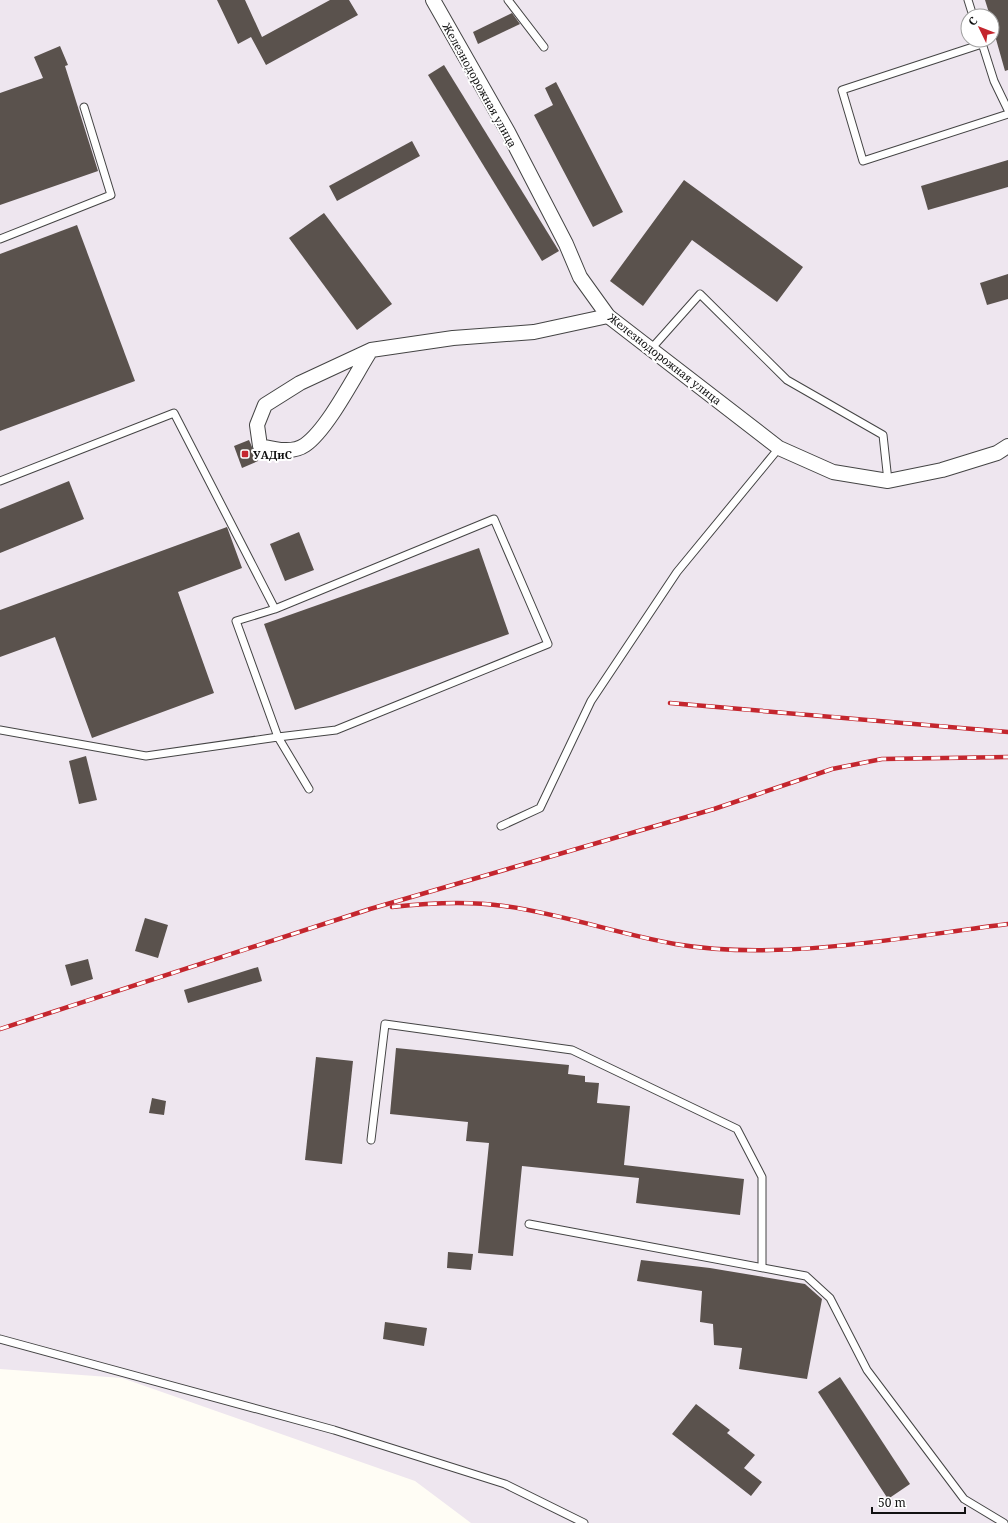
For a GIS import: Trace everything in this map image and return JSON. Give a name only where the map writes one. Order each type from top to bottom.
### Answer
[{"type":"street","name":"Железнодорожная улица","points":[[432,0],[508,132],[566,244],[580,276],[608,316],[779,448],[833,472],[888,481],[942,470],[997,453],[1008,446]]},
{"type":"street","points":[[371,350],[326,423],[304,445],[283,451],[260,446],[257,426],[265,405],[300,383],[371,350],[453,338],[534,332],[608,316]]},
{"type":"lane","points":[[508,0],[544,47]]},
{"type":"lane","points":[[964,48],[842,90],[863,161],[1008,114]]},
{"type":"lane","points":[[983,48],[994,81],[1008,110]]},
{"type":"lane","points":[[0,239],[110,194],[84,107]]},
{"type":"lane","points":[[651,349],[700,294],[787,380],[882,435],[888,481]]},
{"type":"lane","points":[[0,481],[174,413],[275,609]]},
{"type":"lane","points":[[501,826],[540,808],[591,701],[677,572],[779,448]]},
{"type":"lane","points":[[0,730],[146,756],[278,737],[336,730],[548,644],[494,519],[275,609],[236,621],[278,737],[309,789]]},
{"type":"lane","points":[[371,1140],[385,1024],[572,1050],[737,1129],[762,1177],[762,1267]]},
{"type":"lane","points":[[529,1224],[806,1276],[830,1298],[867,1370],[964,1499],[1004,1523]]},
{"type":"lane","points":[[0,1339],[349,1435],[505,1484],[584,1523]]},
{"type":"shaded area","points":[[0,0],[1008,0],[1008,1523],[471,1523],[415,1481],[122,1378],[0,1369]]},
{"type":"building","points":[[217,0],[245,0],[262,37],[330,0],[349,0],[358,15],[266,65],[251,37],[238,44]]},
{"type":"building","points":[[985,0],[1008,0],[1008,70],[1005,71],[998,48],[1000,48],[1000,8],[988,8]]},
{"type":"building","points":[[512,13],[520,24],[478,44],[473,32]]},
{"type":"building","points":[[60,46],[68,65],[65,66],[98,171],[0,205],[0,93],[43,78],[34,57]]},
{"type":"building","points":[[444,65],[559,251],[542,261],[428,75]]},
{"type":"building","points":[[556,82],[623,212],[593,227],[534,115],[553,105],[545,88]]},
{"type":"building","points":[[412,141],[420,156],[337,201],[329,186]]},
{"type":"building","points":[[1008,160],[1008,187],[928,210],[921,186]]},
{"type":"building","points":[[684,180],[803,267],[777,302],[692,240],[643,306],[610,281]]},
{"type":"building","points":[[324,213],[392,304],[357,330],[289,238]]},
{"type":"building","points":[[77,225],[135,381],[0,431],[0,254]]},
{"type":"building","points":[[1008,274],[1008,299],[987,305],[980,283]]},
{"type":"building","points":[[249,440],[258,461],[242,468],[234,446]]},
{"type":"building","points":[[69,481],[84,519],[0,553],[0,509]]},
{"type":"building","points":[[227,527],[242,568],[178,592],[214,693],[92,738],[55,637],[0,657],[0,610]]},
{"type":"building","points":[[299,532],[314,570],[285,581],[270,544]]},
{"type":"building","points":[[479,548],[509,634],[295,710],[264,624]]},
{"type":"building","points":[[86,756],[97,800],[79,804],[69,761]]},
{"type":"building","points":[[145,918],[168,925],[158,958],[135,951]]},
{"type":"building","points":[[88,959],[93,979],[71,986],[65,965]]},
{"type":"building","points":[[258,967],[262,981],[188,1003],[184,990]]},
{"type":"building","points":[[396,1048],[569,1065],[568,1074],[585,1076],[585,1082],[599,1083],[597,1103],[630,1106],[624,1165],[744,1179],[740,1215],[636,1203],[639,1178],[522,1166],[513,1256],[478,1253],[489,1143],[466,1141],[468,1122],[390,1114]]},
{"type":"building","points":[[316,1057],[353,1061],[342,1164],[305,1160]]},
{"type":"building","points":[[152,1098],[166,1101],[164,1115],[149,1113]]},
{"type":"building","points":[[448,1252],[473,1254],[471,1270],[447,1268]]},
{"type":"building","points":[[641,1260],[710,1268],[805,1284],[822,1299],[807,1379],[739,1369],[742,1348],[714,1345],[713,1324],[700,1322],[702,1291],[637,1281]]},
{"type":"building","points":[[385,1322],[427,1328],[424,1346],[383,1339]]},
{"type":"building","points":[[840,1377],[910,1484],[888,1499],[818,1392]]},
{"type":"building","points":[[696,1404],[730,1430],[727,1433],[755,1455],[744,1468],[762,1482],[751,1496],[672,1434]]},
{"type":"railway","points":[[670,703],[1008,732]]},
{"type":"railway","points":[[0,1029],[370,909],[714,809],[832,769],[882,759],[1008,757]]},
{"type":"railway","points":[[392,907],[448,903],[491,904],[547,914],[654,940],[715,949],[757,950],[842,946],[1008,924]]},
{"type":"place","name":"УАДиС","points":[[245,454]]}]
